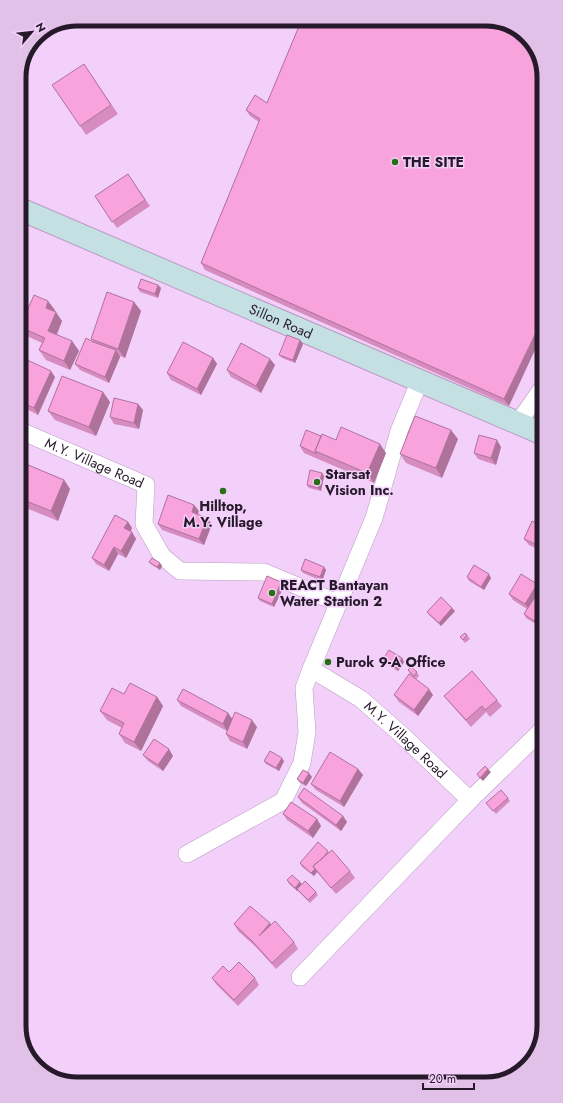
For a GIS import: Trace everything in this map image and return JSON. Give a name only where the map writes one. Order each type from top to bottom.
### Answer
[{"type":"main road","name":"Sillon Road","points":[[26,212],[537,431]]},
{"type":"street","points":[[186,854],[283,801],[302,763],[307,732],[304,688],[374,518],[399,430],[420,380]]},
{"type":"street","points":[[518,423],[537,396]]},
{"type":"street","name":"M.Y. Village Road","points":[[26,434],[146,485],[144,524],[162,556],[180,571],[264,572],[338,603]]},
{"type":"street","name":"M.Y. Village Road","points":[[311,669],[361,698],[470,800]]},
{"type":"street","points":[[300,976],[470,800],[537,735]]},
{"type":"building","name":"THE SITE","points":[[299,26],[489,26],[509,31],[524,43],[533,58],[537,77],[537,330],[504,399],[201,263],[260,119],[246,110],[255,95],[267,103]]},
{"type":"building","points":[[84,64],[111,105],[80,126],[52,85]]},
{"type":"building","points":[[128,174],[145,200],[112,222],[95,196]]},
{"type":"building","points":[[141,279],[158,285],[155,294],[138,288]]},
{"type":"building","points":[[107,292],[134,302],[118,349],[91,339]]},
{"type":"building","points":[[34,295],[48,301],[46,308],[56,312],[48,331],[72,341],[64,361],[39,350],[45,338],[26,330],[26,313]]},
{"type":"building","points":[[287,335],[300,340],[293,360],[279,355]]},
{"type":"building","points":[[86,338],[116,350],[105,377],[75,364]]},
{"type":"building","points":[[183,342],[213,358],[197,389],[167,373]]},
{"type":"building","points":[[241,343],[270,359],[256,386],[227,370]]},
{"type":"building","points":[[26,359],[51,371],[34,408],[26,404]]},
{"type":"building","points":[[62,376],[103,392],[89,427],[48,411]]},
{"type":"building","points":[[114,398],[138,404],[134,423],[110,417]]},
{"type":"building","points":[[415,416],[451,430],[436,468],[400,454]]},
{"type":"building","points":[[341,427],[380,444],[367,473],[315,451],[322,434],[336,440]]},
{"type":"building","points":[[306,430],[321,436],[315,451],[317,454],[300,446]]},
{"type":"building","points":[[479,435],[497,440],[491,458],[474,453]]},
{"type":"building","points":[[26,464],[64,480],[51,511],[26,501]]},
{"type":"building","name":"Starsat Vision Inc.","points":[[310,470],[322,473],[318,488],[307,485]]},
{"type":"building","points":[[168,495],[194,505],[192,512],[207,518],[199,539],[158,524]]},
{"type":"building","points":[[115,515],[128,522],[124,528],[132,532],[121,551],[114,547],[104,565],[92,558]]},
{"type":"building","points":[[532,521],[537,523],[537,545],[524,539]]},
{"type":"building","points":[[152,558],[160,563],[157,567],[149,562]]},
{"type":"building","points":[[305,559],[324,567],[320,577],[301,570]]},
{"type":"building","points":[[474,565],[489,574],[481,587],[467,577]]},
{"type":"building","points":[[521,574],[537,584],[525,604],[509,594]]},
{"type":"building","name":"REACT Bantayan Water Station 2","points":[[267,576],[281,582],[272,604],[258,598]]},
{"type":"building","points":[[441,597],[452,608],[439,623],[427,612]]},
{"type":"building","points":[[535,597],[537,598],[537,616],[534,621],[524,614]]},
{"type":"building","points":[[465,633],[467,635],[463,640],[460,637]]},
{"type":"building","points":[[389,650],[402,658],[396,668],[383,659]]},
{"type":"building","points":[[411,667],[417,672],[414,676],[408,670]]},
{"type":"building","points":[[472,671],[497,700],[485,710],[482,706],[466,720],[444,696]]},
{"type":"building","points":[[409,674],[429,689],[414,710],[394,695]]},
{"type":"building","points":[[130,683],[157,697],[134,742],[119,734],[124,723],[100,711],[112,688],[124,694]]},
{"type":"building","points":[[183,689],[228,713],[223,724],[177,700]]},
{"type":"building","points":[[235,712],[252,720],[243,742],[226,734]]},
{"type":"building","points":[[154,739],[169,749],[158,765],[143,755]]},
{"type":"building","points":[[270,751],[282,758],[276,768],[264,761]]},
{"type":"building","points":[[330,752],[358,769],[340,801],[311,784]]},
{"type":"building","points":[[485,766],[488,769],[480,778],[477,774]]},
{"type":"building","points":[[303,770],[309,773],[303,783],[297,779]]},
{"type":"building","points":[[304,788],[343,816],[336,825],[298,797]]},
{"type":"building","points":[[501,790],[508,798],[493,811],[486,803]]},
{"type":"building","points":[[291,802],[317,819],[308,831],[283,814]]},
{"type":"building","points":[[318,842],[328,851],[324,857],[313,866],[315,869],[311,873],[300,863]]},
{"type":"building","points":[[332,850],[350,871],[331,888],[313,866]]},
{"type":"building","points":[[292,875],[300,882],[295,888],[287,880]]},
{"type":"building","points":[[305,881],[316,892],[308,900],[297,889]]},
{"type":"building","points":[[250,906],[270,923],[259,936],[275,921],[294,942],[272,963],[234,924]]},
{"type":"building","points":[[239,962],[255,978],[234,1000],[212,978],[223,966],[229,972]]},
{"type":"place","name":"THE SITE","points":[[395,162]]},
{"type":"place","name":"Starsat Vision Inc.","points":[[317,482]]},
{"type":"place","name":"Hilltop, M.Y. Village","points":[[223,491]]},
{"type":"place","name":"REACT Bantayan Water Station 2","points":[[272,593]]},
{"type":"place","name":"Purok 9-A Office","points":[[328,662]]}]
